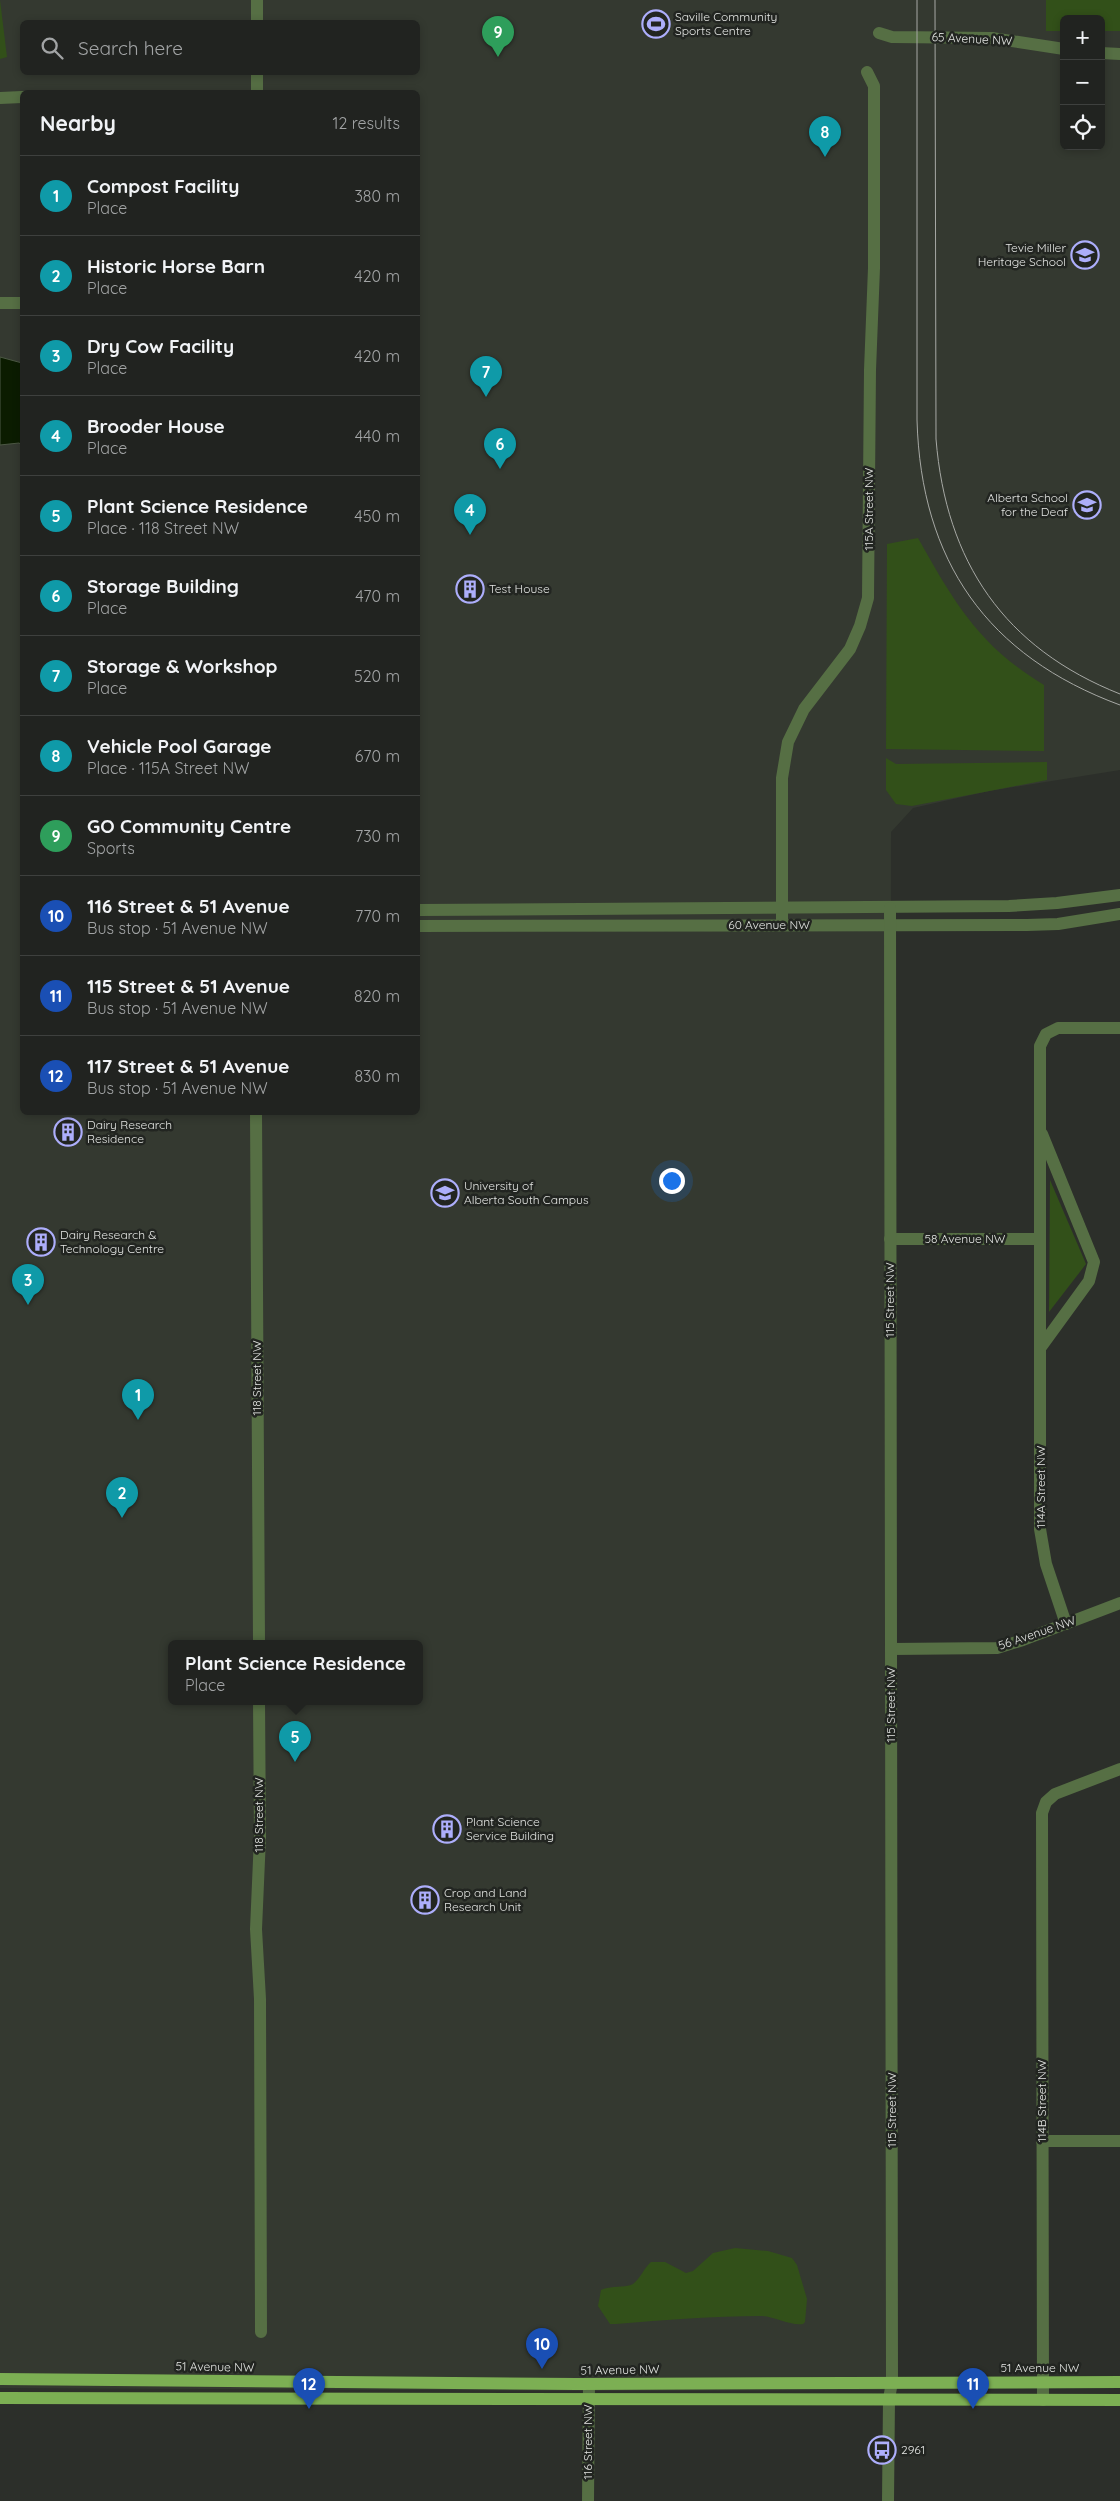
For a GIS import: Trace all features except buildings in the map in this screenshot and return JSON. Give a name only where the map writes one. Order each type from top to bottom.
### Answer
[{"type":"main road","name":"51 Avenue NW","points":[[0,2379],[589,2384],[1120,2382]]},
{"type":"main road","points":[[0,2398],[588,2400],[889,2398],[1120,2400]]},
{"type":"street","points":[[257,0],[257,20]]},
{"type":"street","name":"65 Avenue NW","points":[[880,33],[892,37],[992,38],[1060,48]]},
{"type":"street","points":[[1105,53],[1120,54]]},
{"type":"street","name":"115A Street NW","points":[[782,925],[782,778],[788,742],[804,709],[850,649],[863,617],[868,598],[870,370],[875,196],[874,86],[867,72]]},
{"type":"street","points":[[257,75],[257,90]]},
{"type":"street","points":[[0,98],[20,98]]},
{"type":"street","points":[[0,303],[20,303]]},
{"type":"street","name":"60 Avenue NW","points":[[420,910],[890,908],[1056,904],[1120,894]]},
{"type":"street","name":"115 Street NW","points":[[888,2501],[889,2398],[892,2382],[890,908]]},
{"type":"street","name":"60 Avenue NW","points":[[420,926],[1058,924],[1120,914]]},
{"type":"street","name":"114A Street NW","points":[[1066,1624],[1046,1564],[1040,1529],[1040,1046],[1046,1034],[1058,1028],[1120,1028]]},
{"type":"street","name":"118 Street NW","points":[[256,1115],[259,1640]]},
{"type":"street","name":"114A Street NW","points":[[1040,1127],[1094,1262],[1089,1281],[1041,1346]]},
{"type":"street","name":"58 Avenue NW","points":[[890,1240],[1040,1239]]},
{"type":"street","name":"56 Avenue NW","points":[[892,1649],[997,1648],[1120,1603]]},
{"type":"street","name":"118 Street NW","points":[[259,1705],[260,1838],[256,1928],[260,1999],[261,2332]]},
{"type":"street","name":"114B Street NW","points":[[1043,2400],[1042,1813],[1046,1802],[1055,1794],[1120,1769]]},
{"type":"street","points":[[1042,2141],[1120,2141]]},
{"type":"street","name":"116 Street NW","points":[[588,2501],[589,2384]]},
{"type":"shaded area","name":"University of Alberta South Campus","points":[[0,0],[1120,0],[1120,770],[989,791],[913,808],[891,832],[890,2390],[588,2391],[0,2388]]},
{"type":"shaded area","points":[[0,357],[20,362],[20,444],[0,445]]},
{"type":"green space","points":[[0,0],[7,57],[0,59]]},
{"type":"green space","points":[[1046,0],[1120,0],[1120,31],[1105,31],[1105,15],[1060,15],[1060,31],[1046,31]]},
{"type":"green space","points":[[918,538],[970,621],[1002,655],[1044,685],[1044,751],[886,749],[887,544]]},
{"type":"green space","points":[[886,758],[896,764],[1047,762],[1047,780],[912,806],[896,804],[886,790]]},
{"type":"green space","points":[[1050,1180],[1086,1264],[1049,1312]]},
{"type":"green space","points":[[735,2248],[768,2251],[792,2258],[797,2265],[807,2299],[805,2322],[803,2324],[793,2324],[762,2316],[707,2317],[610,2324],[598,2306],[601,2290],[633,2284],[651,2262],[665,2262],[686,2273],[693,2271],[713,2253]]},
{"type":"tram line","points":[[917,0],[917,420],[921,471],[932,517],[948,559],[970,597],[998,630],[1033,660],[1073,684],[1120,705]]},
{"type":"tram line","points":[[935,0],[936,439],[942,483],[953,524],[968,562],[988,595],[1013,626],[1044,652],[1079,675],[1120,694]]},
{"type":"place","name":"Saville Community Sports Centre","points":[[656,24]]},
{"type":"place","name":"GO Community Centre","points":[[498,57]]},
{"type":"place","name":"Vehicle Pool Garage","points":[[825,157]]},
{"type":"place","name":"Tevie Miller Heritage School","points":[[1085,255]]},
{"type":"place","name":"Storage & Workshop","points":[[486,397]]},
{"type":"place","name":"Storage Building","points":[[500,469]]},
{"type":"place","name":"Alberta School for the Deaf","points":[[1087,505]]},
{"type":"place","name":"Brooder House","points":[[470,535]]},
{"type":"place","name":"Test House","points":[[470,589]]},
{"type":"place","name":"Dairy Research Residence","points":[[68,1132]]},
{"type":"place","name":"University of Alberta South Campus","points":[[445,1193]]},
{"type":"place","name":"Dairy Research & Technology Centre","points":[[41,1242]]},
{"type":"place","name":"Dry Cow Facility","points":[[28,1305]]},
{"type":"place","name":"Compost Facility","points":[[138,1420]]},
{"type":"place","name":"Historic Horse Barn","points":[[122,1518]]},
{"type":"place","name":"Plant Science Residence","points":[[295,1762]]},
{"type":"place","name":"Plant Science Service Building","points":[[447,1829]]},
{"type":"place","name":"Crop and Land Research Unit","points":[[425,1900]]},
{"type":"place","name":"116 Street & 51 Avenue","points":[[542,2369]]},
{"type":"place","name":"117 Street & 51 Avenue","points":[[309,2409]]},
{"type":"place","name":"115 Street & 51 Avenue","points":[[973,2409]]},
{"type":"place","name":"2961","points":[[882,2450]]}]
